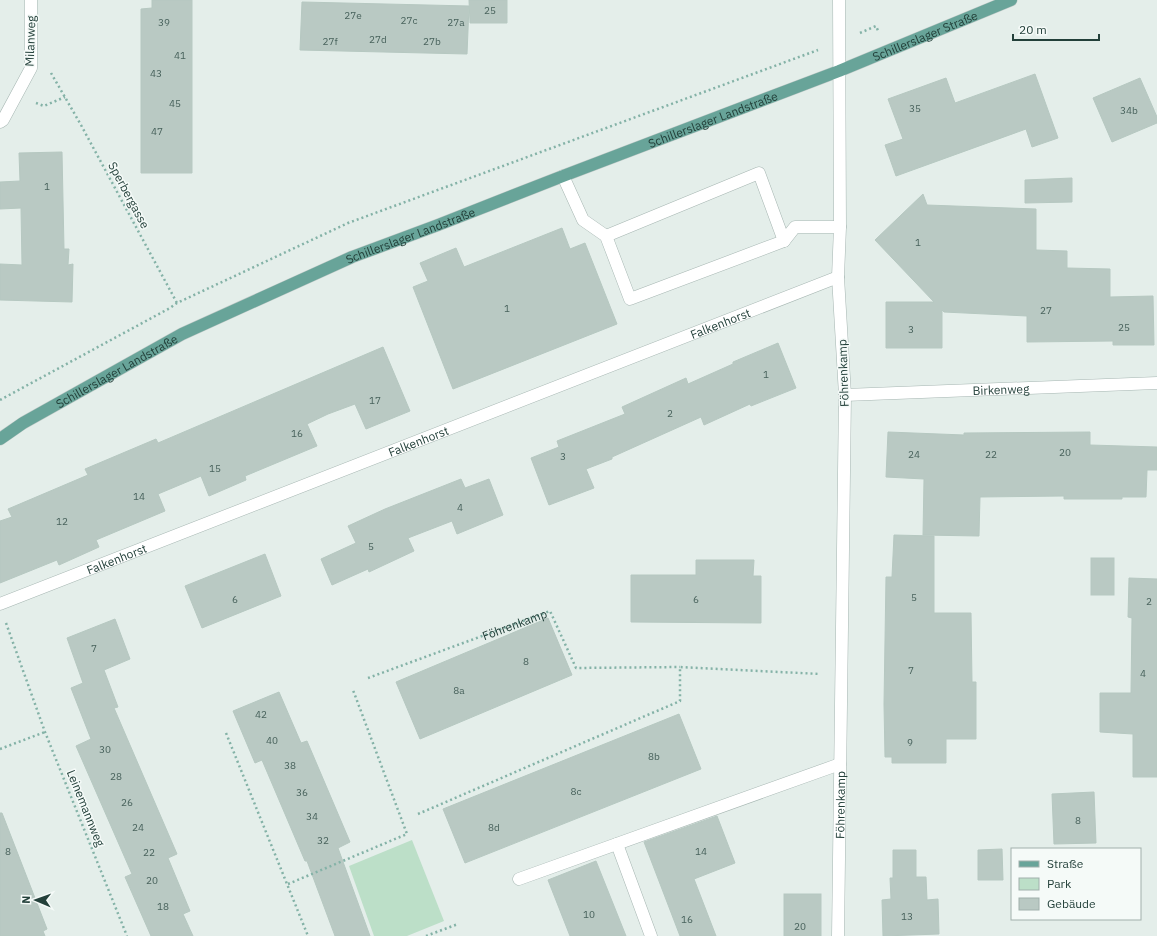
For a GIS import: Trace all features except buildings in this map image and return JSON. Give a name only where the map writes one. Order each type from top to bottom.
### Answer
[{"type":"main road","name":"Schillerslager Straße","points":[[839,71],[1011,0]]},
{"type":"main road","name":"Schillerslager Landstraße","points":[[0,438],[23,423],[182,334],[352,257],[839,71]]},
{"type":"street","name":"Milanweg","points":[[0,122],[3,120],[31,68],[31,0]]},
{"type":"street","name":"Föhrenkamp","points":[[838,936],[845,395],[838,277],[840,227],[839,0]]},
{"type":"street","points":[[606,236],[759,173],[784,241]]},
{"type":"street","points":[[563,176],[583,220],[606,236],[630,299],[784,241],[795,227],[840,227]]},
{"type":"street","name":"Falkenhorst","points":[[0,604],[838,277]]},
{"type":"street","name":"Birkenweg","points":[[845,395],[1157,383]]},
{"type":"street","points":[[520,879],[840,764]]},
{"type":"street","points":[[617,844],[652,936]]},
{"type":"path","points":[[0,400],[177,303],[348,223],[839,42]]},
{"type":"path","name":"Sperbergasse","points":[[16,96],[44,106],[65,97],[177,303]]},
{"type":"path","name":"Föhrenkamp","points":[[368,678],[550,611],[576,668],[680,667],[841,675]]},
{"type":"path","points":[[0,749],[44,732],[5,622]]},
{"type":"path","points":[[418,814],[680,701],[680,667]]},
{"type":"path","points":[[288,884],[407,834],[353,690]]},
{"type":"path","name":"Leinemannweg","points":[[44,732],[127,936]]},
{"type":"path","points":[[226,733],[308,936]]},
{"type":"path","points":[[426,936],[458,924]]},
{"type":"green space","points":[[412,840],[444,921],[407,936],[374,936],[349,866]]}]
